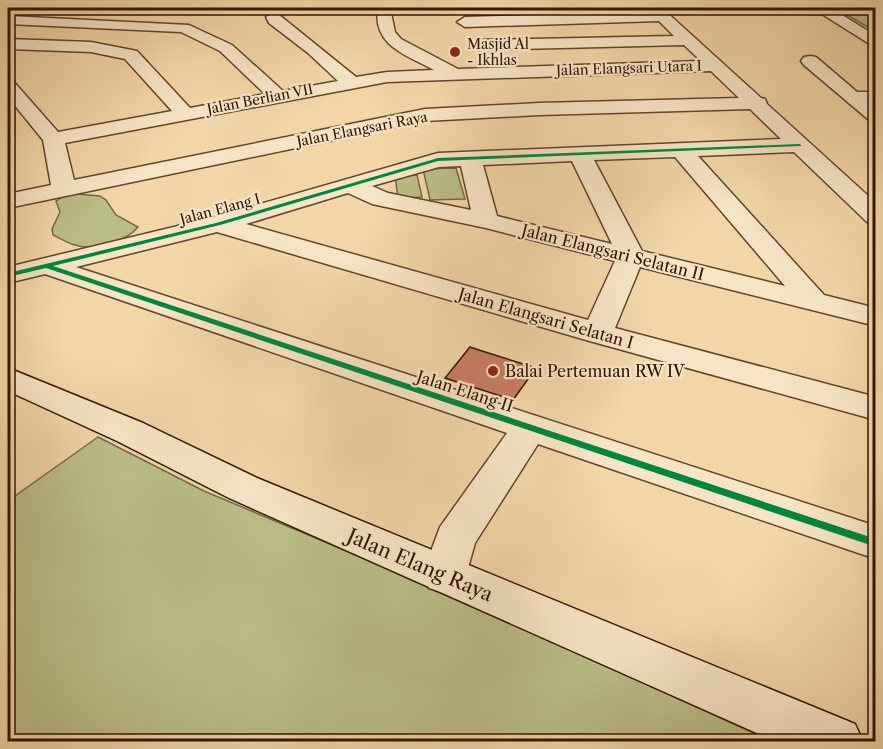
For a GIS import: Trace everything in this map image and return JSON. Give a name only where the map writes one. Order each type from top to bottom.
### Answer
[{"type":"street","points":[[68,22],[90,8]]},
{"type":"street","points":[[730,8],[823,9],[876,43]]},
{"type":"street","points":[[384,9],[387,33],[395,42],[470,73]]},
{"type":"street","points":[[485,112],[470,73],[478,45],[463,15],[658,12],[758,103],[876,217]]},
{"type":"street","points":[[126,25],[141,13]]},
{"type":"street","points":[[273,17],[350,82]]},
{"type":"street","points":[[8,20],[126,25],[188,23],[226,48],[278,96]]},
{"type":"street","points":[[478,45],[690,40]]},
{"type":"street","points":[[8,44],[91,47],[131,55],[184,113]]},
{"type":"street","points":[[51,63],[115,51]]},
{"type":"street","points":[[810,61],[853,98],[874,109]]},
{"type":"street","name":"Jalan Elangsari Utara I","points":[[470,73],[717,66]]},
{"type":"street","name":"Jalan Berlian VII","points":[[53,139],[387,76],[470,73]]},
{"type":"street","points":[[11,76],[53,139],[64,190]]},
{"type":"street","name":"Jalan Elangsari Raya","points":[[8,201],[425,115],[758,103]]},
{"type":"street","points":[[385,122],[423,149]]},
{"type":"street","name":"Jalan Elang I","points":[[8,275],[218,224],[351,186],[423,149],[470,158],[799,145]]},
{"type":"street","points":[[680,149],[816,304]]},
{"type":"street","points":[[579,153],[631,256],[597,333]]},
{"type":"street","points":[[470,158],[486,221]]},
{"type":"street","name":"Jalan Elangsari Selatan II","points":[[351,186],[381,199],[486,221],[876,317]]},
{"type":"street","name":"Jalan Elangsari Selatan I","points":[[218,224],[597,333],[876,409]]},
{"type":"street","name":"Jalan Elang II","points":[[47,266],[876,543]]},
{"type":"street","name":"Jalan Elang Raya","points":[[8,378],[130,432],[243,488],[837,741]]},
{"type":"street","points":[[444,575],[455,539],[530,427]]},
{"type":"green space","points":[[835,8],[875,8],[875,29],[871,29]]},
{"type":"green space","points":[[456,168],[465,199],[430,200],[423,169]]},
{"type":"green space","points":[[417,175],[422,197],[398,198],[395,176]]},
{"type":"green space","points":[[77,194],[100,196],[106,200],[116,215],[138,227],[117,241],[90,247],[72,244],[53,235],[52,229],[60,212],[56,201],[64,196]]},
{"type":"green space","points":[[98,437],[204,491],[439,590],[771,741],[8,741],[8,657],[10,654],[8,653],[8,501]]},
{"type":"building","name":"Balai Pertemuan RW IV","points":[[470,347],[536,368],[513,400],[445,378]]},
{"type":"cycle path","points":[[8,275],[218,224],[438,160],[799,145]]},
{"type":"cycle path","points":[[47,266],[876,543]]},
{"type":"place","name":"Masjid Al - Ikhlas","points":[[455,52]]},
{"type":"place","name":"Balai Pertemuan RW IV","points":[[493,371]]}]
